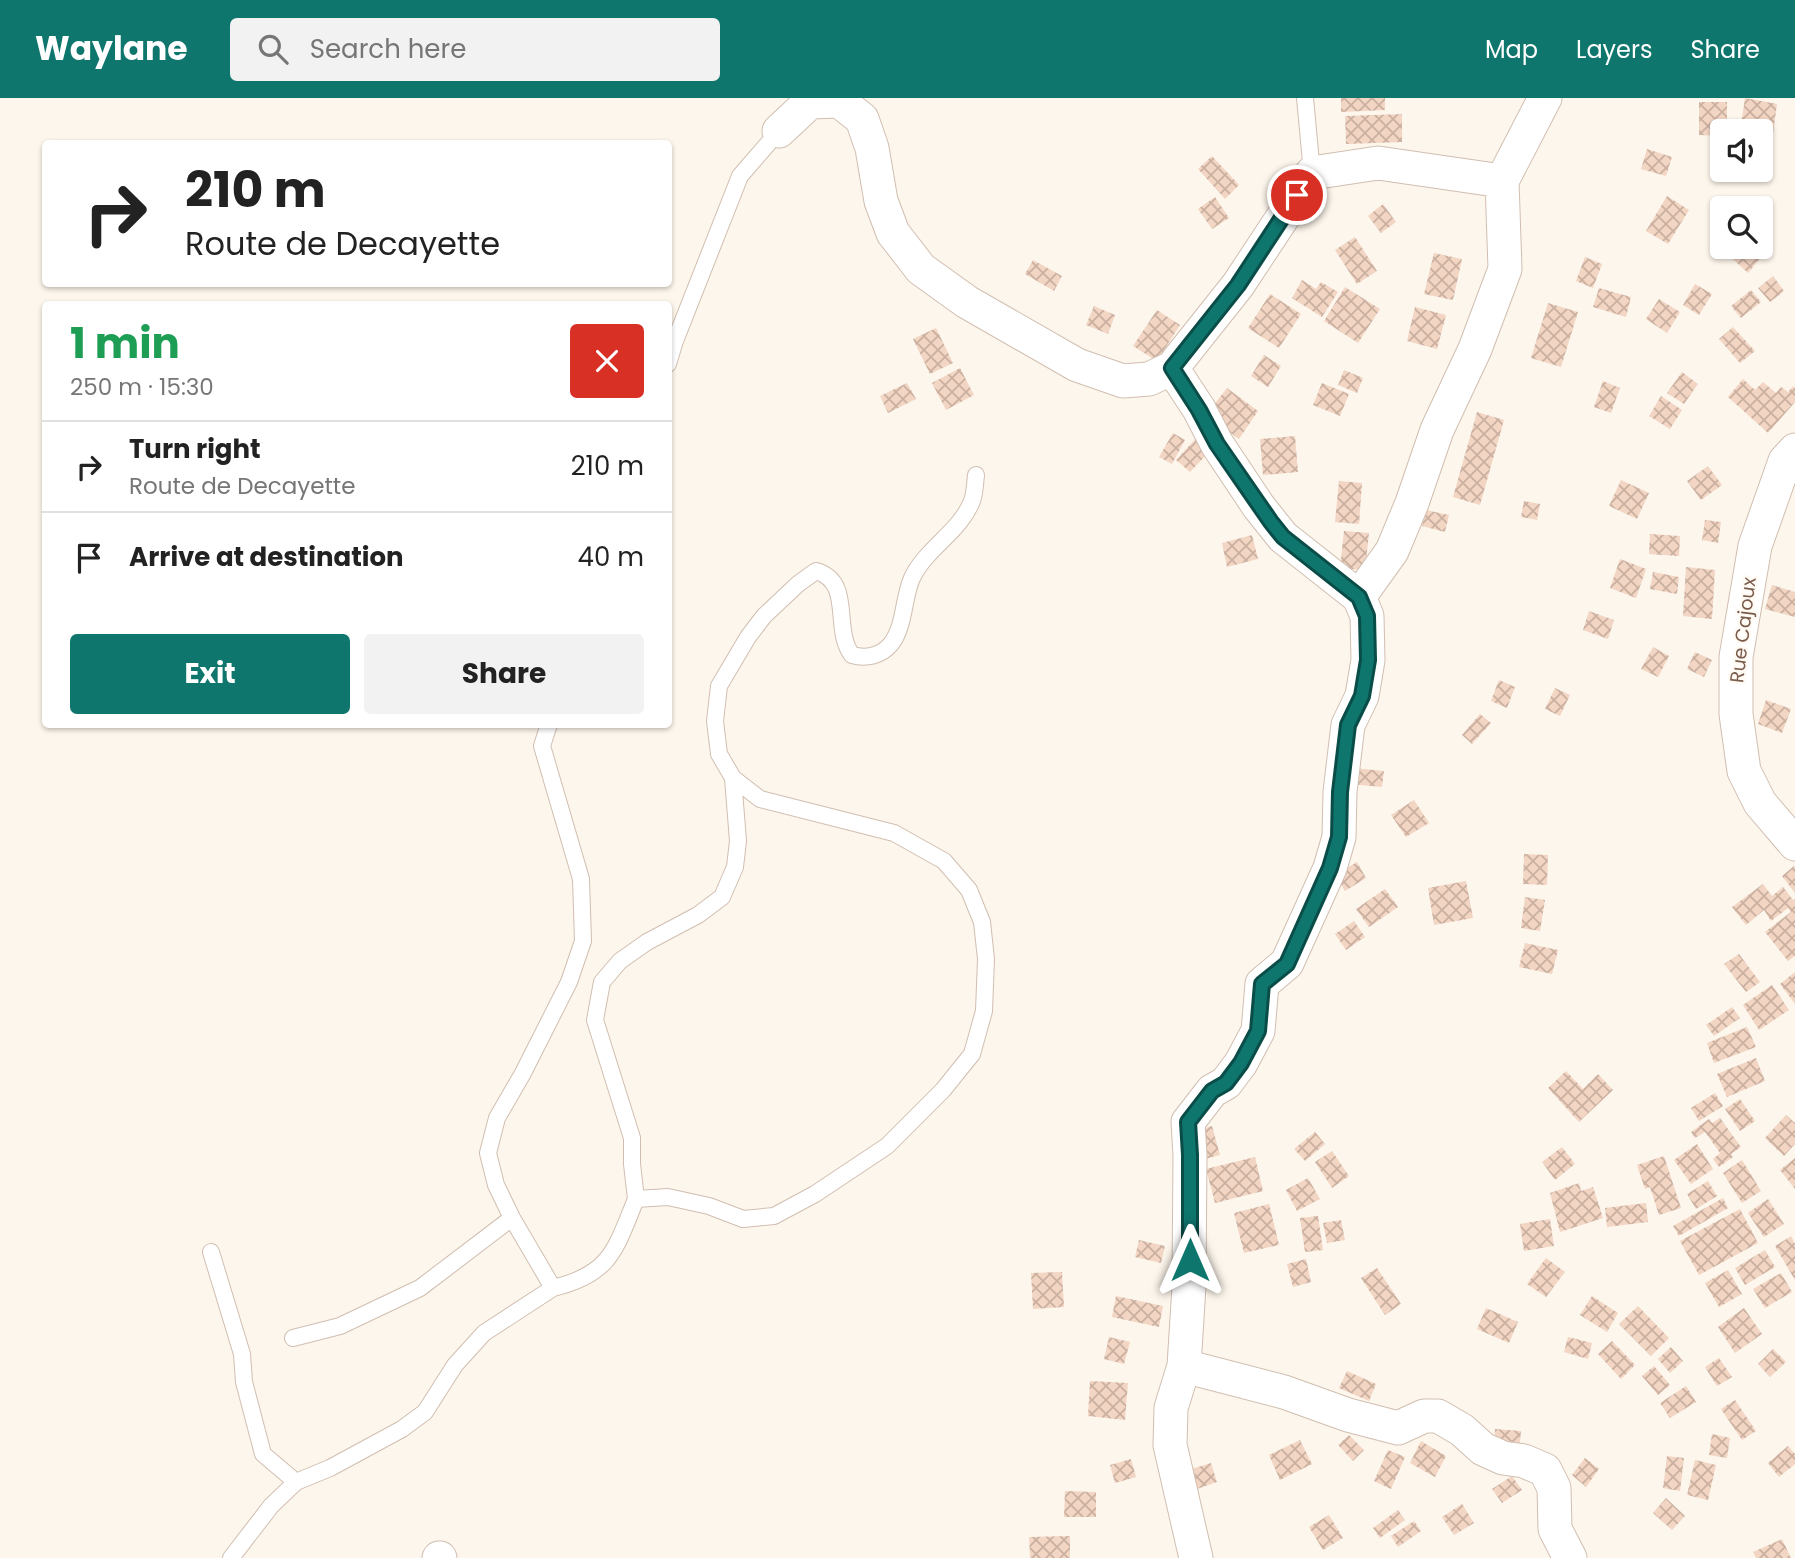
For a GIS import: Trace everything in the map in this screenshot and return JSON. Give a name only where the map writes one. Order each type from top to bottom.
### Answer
[{"type":"street","points":[[1359,597],[1392,551],[1437,430],[1475,349],[1505,269],[1502,181],[1545,98]]},
{"type":"street","points":[[779,131],[810,102],[839,101],[862,118],[872,148],[881,201],[893,233],[921,270],[967,302],[1077,365],[1123,381],[1149,379],[1172,368],[1238,285],[1312,173],[1378,163],[1502,181]]},
{"type":"street","points":[[1172,368],[1217,444],[1259,507],[1283,537],[1359,597],[1367,616],[1368,660],[1362,696],[1348,725],[1340,792],[1339,837],[1330,868],[1287,964],[1262,984],[1258,1031],[1241,1063],[1226,1083],[1212,1091],[1188,1122],[1189,1286],[1184,1366],[1171,1408],[1170,1445],[1198,1557]]},
{"type":"street","name":"Rue Cajoux","points":[[1795,450],[1785,461],[1755,546],[1736,657],[1736,714],[1744,771],[1760,803],[1795,844]]},
{"type":"street","points":[[1184,1366],[1322,1403],[1348,1415],[1398,1428],[1424,1416],[1438,1416],[1462,1430],[1483,1449],[1503,1458],[1524,1461],[1545,1470],[1555,1488],[1555,1529],[1570,1558]]},
{"type":"lane","points":[[1305,98],[1312,173]]},
{"type":"lane","points":[[672,351],[740,176],[779,131]]},
{"type":"lane","points":[[636,1199],[668,1197],[709,1206],[743,1219],[774,1216],[815,1194],[887,1146],[943,1090],[972,1054],[984,1011],[986,959],[982,922],[969,890],[944,862],[894,833],[760,799],[733,778],[719,754],[715,721],[719,686],[748,637],[764,616],[816,570],[824,573],[839,591],[842,636],[847,649],[862,658],[879,653],[890,646],[899,632],[913,576],[966,514],[973,498],[976,475]]},
{"type":"lane","points":[[548,728],[542,746],[581,879],[583,941],[569,982],[497,1118],[488,1153],[496,1185],[553,1288]]},
{"type":"lane","points":[[232,1558],[271,1506],[296,1482],[330,1468],[393,1434],[425,1412],[440,1385],[484,1333],[553,1288],[578,1282],[606,1263],[636,1199],[632,1138],[595,1020],[602,982],[620,961],[647,942],[698,915],[722,897],[735,867],[738,841],[733,778]]},
{"type":"lane","points":[[292,1338],[340,1326],[420,1288],[512,1218]]},
{"type":"lane","points":[[211,1252],[242,1354],[244,1382],[263,1454],[296,1482]]},
{"type":"building","points":[[1341,98],[1385,98],[1385,110],[1341,112]]},
{"type":"building","points":[[1745,98],[1777,104],[1773,134],[1773,119],[1742,119]]},
{"type":"building","points":[[1699,102],[1727,102],[1727,119],[1710,119],[1710,135],[1699,135]]},
{"type":"building","points":[[1402,114],[1402,142],[1346,144],[1345,116]]},
{"type":"building","points":[[1647,149],[1672,157],[1666,176],[1641,169]]},
{"type":"building","points":[[1212,156],[1239,185],[1225,199],[1198,169]]},
{"type":"building","points":[[1667,196],[1689,210],[1668,244],[1646,231]]},
{"type":"building","points":[[1215,197],[1229,218],[1212,229],[1198,209]]},
{"type":"building","points":[[1383,204],[1396,222],[1381,233],[1368,216]]},
{"type":"building","points":[[1355,237],[1377,271],[1357,284],[1335,250]]},
{"type":"building","points":[[1434,253],[1462,259],[1453,300],[1424,294]]},
{"type":"building","points":[[1585,257],[1602,264],[1593,288],[1576,281]]},
{"type":"building","points":[[1733,259],[1760,259],[1748,273]]},
{"type":"building","points":[[1033,260],[1062,276],[1054,291],[1025,274]]},
{"type":"building","points":[[1773,276],[1784,291],[1770,302],[1758,288]]},
{"type":"building","points":[[1302,280],[1316,289],[1321,282],[1338,292],[1322,317],[1292,298]]},
{"type":"building","points":[[1695,284],[1712,294],[1699,315],[1683,305]]},
{"type":"building","points":[[1345,287],[1380,309],[1358,343],[1324,321]]},
{"type":"building","points":[[1599,288],[1631,297],[1626,317],[1593,307]]},
{"type":"building","points":[[1751,290],[1761,302],[1741,318],[1731,306]]},
{"type":"building","points":[[1270,294],[1301,314],[1279,348],[1248,328]]},
{"type":"building","points":[[1659,299],[1680,312],[1667,333],[1646,319]]},
{"type":"building","points":[[1548,303],[1578,312],[1561,367],[1531,358]]},
{"type":"building","points":[[1094,306],[1115,315],[1108,334],[1086,325]]},
{"type":"building","points":[[1415,307],[1446,315],[1437,349],[1407,341]]},
{"type":"building","points":[[1157,310],[1180,325],[1157,361],[1133,346]]},
{"type":"building","points":[[1733,327],[1755,351],[1740,363],[1719,339]]},
{"type":"building","points":[[936,328],[953,363],[930,374],[913,339]]},
{"type":"building","points":[[1264,355],[1281,366],[1268,387],[1251,376]]},
{"type":"building","points":[[960,368],[974,395],[946,410],[932,383]]},
{"type":"building","points":[[1344,370],[1363,378],[1357,393],[1338,385]]},
{"type":"building","points":[[1682,372],[1698,384],[1684,404],[1667,393]]},
{"type":"building","points":[[1743,379],[1755,390],[1763,382],[1776,393],[1781,387],[1788,392],[1793,386],[1795,388],[1795,402],[1768,433],[1728,397]]},
{"type":"building","points":[[1603,381],[1620,388],[1611,413],[1594,407]]},
{"type":"building","points":[[907,383],[916,399],[888,413],[880,396]]},
{"type":"building","points":[[1322,383],[1349,394],[1340,416],[1313,405]]},
{"type":"building","points":[[1227,388],[1258,411],[1239,439],[1206,415]]},
{"type":"building","points":[[1661,396],[1682,410],[1670,429],[1649,416]]},
{"type":"building","points":[[1477,412],[1504,420],[1480,505],[1453,497]]},
{"type":"building","points":[[1173,433],[1185,440],[1172,464],[1159,457]]},
{"type":"building","points":[[1199,435],[1213,448],[1190,472],[1176,460]]},
{"type":"building","points":[[1295,436],[1298,472],[1263,475],[1260,439]]},
{"type":"building","points":[[1708,466],[1722,485],[1701,500],[1687,481]]},
{"type":"building","points":[[1621,480],[1649,493],[1637,519],[1609,506]]},
{"type":"building","points":[[1339,481],[1362,483],[1359,524],[1335,522]]},
{"type":"building","points":[[1524,501],[1540,504],[1537,520],[1521,517]]},
{"type":"building","points":[[1426,510],[1449,515],[1445,532],[1422,526]]},
{"type":"building","points":[[1705,520],[1721,522],[1718,543],[1702,540]]},
{"type":"building","points":[[1344,531],[1369,533],[1365,570],[1340,568]]},
{"type":"building","points":[[1650,534],[1680,536],[1679,556],[1649,554]]},
{"type":"building","points":[[1252,535],[1258,559],[1227,567],[1222,543]]},
{"type":"building","points":[[1620,559],[1646,569],[1636,598],[1610,588]]},
{"type":"building","points":[[1686,567],[1715,570],[1712,619],[1683,616]]},
{"type":"building","points":[[1653,572],[1679,577],[1677,594],[1650,589]]},
{"type":"building","points":[[1772,585],[1795,592],[1795,617],[1765,609]]},
{"type":"building","points":[[1589,611],[1614,620],[1608,639],[1583,630]]},
{"type":"building","points":[[1653,647],[1669,656],[1658,677],[1641,669]]},
{"type":"building","points":[[1695,652],[1712,660],[1704,677],[1687,669]]},
{"type":"building","points":[[1499,680],[1515,687],[1507,708],[1491,701]]},
{"type":"building","points":[[1555,688],[1570,695],[1560,716],[1545,709]]},
{"type":"building","points":[[1766,700],[1791,709],[1782,733],[1758,724]]},
{"type":"building","points":[[1480,714],[1491,723],[1472,744],[1462,735]]},
{"type":"building","points":[[1353,768],[1384,771],[1382,787],[1351,784]]},
{"type":"building","points":[[1414,800],[1429,823],[1406,837],[1391,815]]},
{"type":"building","points":[[1524,854],[1548,855],[1547,885],[1523,884]]},
{"type":"building","points":[[1357,862],[1366,878],[1345,891],[1335,875]]},
{"type":"building","points":[[1794,866],[1795,868],[1795,893],[1782,876]]},
{"type":"building","points":[[1466,881],[1473,918],[1434,925],[1428,888]]},
{"type":"building","points":[[1763,884],[1772,896],[1783,887],[1793,900],[1795,899],[1795,956],[1788,961],[1765,932],[1791,912],[1788,908],[1771,921],[1764,910],[1746,925],[1732,907]]},
{"type":"building","points":[[1385,889],[1398,907],[1369,927],[1356,909]]},
{"type":"building","points":[[1525,897],[1545,900],[1540,931],[1521,928]]},
{"type":"building","points":[[1354,921],[1365,937],[1346,950],[1335,934]]},
{"type":"building","points":[[1525,943],[1558,950],[1552,974],[1519,967]]},
{"type":"building","points":[[1739,954],[1760,982],[1746,992],[1724,964]]},
{"type":"building","points":[[1795,972],[1795,1004],[1780,984]]},
{"type":"building","points":[[1772,985],[1789,1010],[1759,1030],[1743,1005]]},
{"type":"building","points":[[1732,1007],[1740,1018],[1714,1036],[1706,1025]]},
{"type":"building","points":[[1747,1027],[1756,1047],[1714,1063],[1707,1043]]},
{"type":"building","points":[[1756,1058],[1765,1081],[1727,1097],[1717,1074]]},
{"type":"building","points":[[1566,1071],[1583,1089],[1598,1074],[1613,1090],[1579,1122],[1548,1088]]},
{"type":"building","points":[[1715,1093],[1723,1106],[1699,1121],[1691,1108]]},
{"type":"building","points":[[1740,1099],[1755,1121],[1740,1131],[1725,1109]]},
{"type":"building","points":[[1786,1115],[1795,1123],[1795,1144],[1784,1156],[1765,1138]]},
{"type":"building","points":[[1720,1118],[1741,1147],[1719,1167],[1713,1159],[1720,1153],[1705,1132],[1695,1138],[1691,1132],[1709,1119],[1712,1123]]},
{"type":"building","points":[[1212,1126],[1220,1155],[1205,1159],[1196,1131]]},
{"type":"building","points":[[1315,1132],[1325,1144],[1305,1161],[1294,1149]]},
{"type":"building","points":[[1697,1144],[1713,1169],[1691,1184],[1674,1160]]},
{"type":"building","points":[[1562,1147],[1575,1164],[1555,1180],[1542,1162]]},
{"type":"building","points":[[1332,1151],[1349,1176],[1332,1188],[1315,1162]]},
{"type":"building","points":[[1664,1156],[1681,1208],[1659,1215],[1650,1187],[1645,1189],[1637,1165]]},
{"type":"building","points":[[1255,1157],[1263,1191],[1215,1203],[1206,1169]]},
{"type":"building","points":[[1795,1158],[1795,1189],[1780,1170]]},
{"type":"building","points":[[1742,1160],[1761,1191],[1742,1203],[1723,1173]]},
{"type":"building","points":[[1308,1178],[1320,1199],[1297,1211],[1286,1190]]},
{"type":"building","points":[[1708,1181],[1717,1196],[1696,1209],[1687,1194]]},
{"type":"building","points":[[1579,1183],[1581,1191],[1593,1187],[1603,1218],[1560,1232],[1550,1193]]},
{"type":"building","points":[[1723,1198],[1728,1208],[1679,1236],[1673,1226]]},
{"type":"building","points":[[1768,1199],[1784,1224],[1764,1237],[1748,1213]]},
{"type":"building","points":[[1646,1203],[1648,1222],[1607,1227],[1605,1208]]},
{"type":"building","points":[[1269,1204],[1279,1245],[1244,1253],[1234,1213]]},
{"type":"building","points":[[1740,1209],[1758,1243],[1699,1275],[1680,1241]]},
{"type":"building","points":[[1318,1216],[1323,1250],[1305,1252],[1300,1218]]},
{"type":"building","points":[[1550,1219],[1554,1246],[1524,1251],[1520,1224]]},
{"type":"building","points":[[1341,1220],[1345,1240],[1327,1243],[1323,1223]]},
{"type":"building","points":[[1791,1236],[1795,1244],[1795,1280],[1775,1246]]},
{"type":"building","points":[[1139,1240],[1165,1246],[1161,1263],[1135,1257]]},
{"type":"building","points":[[1765,1250],[1775,1267],[1745,1285],[1735,1268]]},
{"type":"building","points":[[1546,1258],[1565,1272],[1546,1297],[1527,1284]]},
{"type":"building","points":[[1306,1259],[1311,1282],[1293,1287],[1287,1264]]},
{"type":"building","points":[[1377,1268],[1401,1304],[1385,1315],[1361,1278]]},
{"type":"building","points":[[1728,1270],[1742,1294],[1719,1307],[1705,1283]]},
{"type":"building","points":[[1062,1272],[1064,1307],[1033,1309],[1031,1273]]},
{"type":"building","points":[[1781,1273],[1792,1292],[1765,1308],[1753,1289]]},
{"type":"building","points":[[1116,1296],[1163,1306],[1159,1327],[1112,1317]]},
{"type":"building","points":[[1592,1296],[1618,1313],[1607,1332],[1580,1315]]},
{"type":"building","points":[[1638,1306],[1669,1338],[1651,1356],[1619,1324]]},
{"type":"building","points":[[1486,1308],[1518,1322],[1509,1343],[1477,1329]]},
{"type":"building","points":[[1744,1308],[1762,1334],[1735,1353],[1718,1327]]},
{"type":"building","points":[[1109,1337],[1130,1342],[1124,1364],[1104,1359]]},
{"type":"building","points":[[1568,1337],[1592,1343],[1588,1359],[1564,1352]]},
{"type":"building","points":[[1612,1341],[1635,1365],[1621,1379],[1598,1354]]},
{"type":"building","points":[[1671,1347],[1683,1361],[1670,1373],[1658,1359]]},
{"type":"building","points":[[1773,1349],[1786,1362],[1770,1377],[1758,1364]]},
{"type":"building","points":[[1719,1358],[1732,1377],[1717,1386],[1705,1367]]},
{"type":"building","points":[[1654,1366],[1670,1385],[1658,1395],[1642,1376]]},
{"type":"building","points":[[1347,1371],[1376,1384],[1369,1401],[1339,1388]]},
{"type":"building","points":[[1090,1381],[1128,1383],[1125,1420],[1088,1416]]},
{"type":"building","points":[[1686,1386],[1696,1402],[1670,1418],[1660,1403]]},
{"type":"building","points":[[1735,1400],[1756,1431],[1742,1440],[1721,1409]]},
{"type":"building","points":[[1495,1429],[1521,1431],[1519,1451],[1494,1450]]},
{"type":"building","points":[[1712,1434],[1730,1438],[1727,1458],[1709,1455]]},
{"type":"building","points":[[1349,1435],[1364,1450],[1353,1461],[1338,1445]]},
{"type":"building","points":[[1300,1440],[1312,1464],[1280,1480],[1269,1455]]},
{"type":"building","points":[[1421,1441],[1446,1456],[1435,1477],[1410,1463]]},
{"type":"building","points":[[1788,1446],[1795,1454],[1795,1464],[1779,1477],[1768,1463]]},
{"type":"building","points":[[1388,1450],[1405,1457],[1391,1489],[1374,1481]]},
{"type":"building","points":[[1667,1456],[1684,1458],[1680,1491],[1663,1488]]},
{"type":"building","points":[[1585,1458],[1599,1469],[1586,1487],[1572,1475]]},
{"type":"building","points":[[1131,1459],[1136,1477],[1115,1483],[1110,1465]]},
{"type":"building","points":[[1695,1460],[1716,1465],[1708,1500],[1687,1495]]},
{"type":"building","points":[[1211,1463],[1217,1482],[1191,1491],[1185,1471]]},
{"type":"building","points":[[1512,1476],[1522,1490],[1502,1503],[1492,1489]]},
{"type":"building","points":[[1065,1491],[1096,1492],[1096,1517],[1064,1517]]},
{"type":"building","points":[[1666,1498],[1685,1516],[1672,1530],[1653,1513]]},
{"type":"building","points":[[1462,1504],[1474,1523],[1454,1535],[1442,1517]]},
{"type":"building","points":[[1398,1510],[1405,1520],[1380,1538],[1373,1528]]},
{"type":"building","points":[[1329,1515],[1343,1538],[1323,1550],[1309,1527]]},
{"type":"building","points":[[1414,1521],[1421,1531],[1398,1547],[1391,1536]]},
{"type":"building","points":[[1070,1536],[1070,1558],[1030,1558],[1029,1537]]},
{"type":"building","points":[[1782,1539],[1791,1558],[1756,1558],[1753,1552]]},
{"type":"route","points":[[1190,1260],[1188,1122],[1212,1091],[1226,1083],[1241,1063],[1258,1031],[1262,984],[1287,964],[1330,868],[1339,837],[1340,792],[1348,725],[1362,696],[1368,660],[1367,616],[1359,597],[1283,537],[1259,507],[1217,444],[1172,368],[1238,285],[1297,195]]}]
